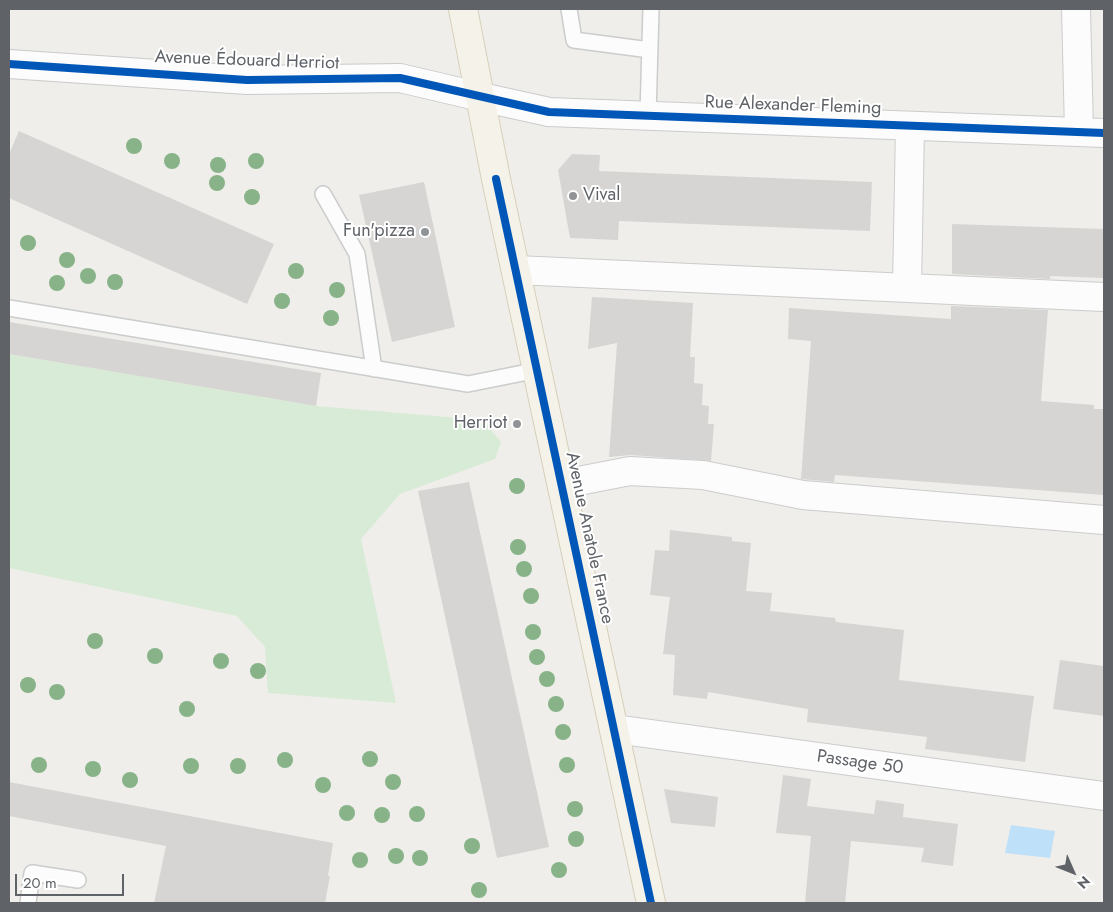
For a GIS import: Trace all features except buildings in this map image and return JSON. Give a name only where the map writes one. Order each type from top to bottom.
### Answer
[{"type":"main road","name":"Avenue Anatole France","points":[[463,9],[482,97],[496,179],[652,903]]},
{"type":"street","points":[[1076,9],[1092,132]]},
{"type":"street","name":"Avenue Édouard Herriot","points":[[9,64],[247,80],[400,78],[482,97]]},
{"type":"street","name":"Rue Alexander Fleming","points":[[482,97],[549,112],[1092,132]]},
{"type":"street","points":[[907,288],[910,126]]},
{"type":"street","points":[[516,270],[1104,297]]},
{"type":"street","points":[[562,484],[630,472],[703,475],[803,495],[1104,520]]},
{"type":"street","name":"Passage 50","points":[[615,729],[1104,796]]},
{"type":"lane","points":[[569,9],[574,40],[650,50]]},
{"type":"lane","points":[[648,115],[651,9]]},
{"type":"lane","points":[[323,194],[357,254],[374,369]]},
{"type":"lane","points":[[9,308],[468,384],[538,370]]},
{"type":"lane","points":[[28,903],[32,873],[78,880]]},
{"type":"green space","points":[[9,354],[316,406],[483,420],[501,442],[495,459],[400,494],[361,539],[396,703],[268,693],[265,647],[237,616],[9,568]]},
{"type":"water","points":[[1011,825],[1055,831],[1050,858],[1005,853]]},
{"type":"cycle path","points":[[9,64],[247,80],[400,78],[549,112],[1104,133]]},
{"type":"cycle path","points":[[496,179],[651,903]]},
{"type":"place","name":"Vival","points":[[573,196]]},
{"type":"place","name":"Fun'pizza","points":[[425,232]]},
{"type":"place","name":"Herriot","points":[[517,424]]}]
